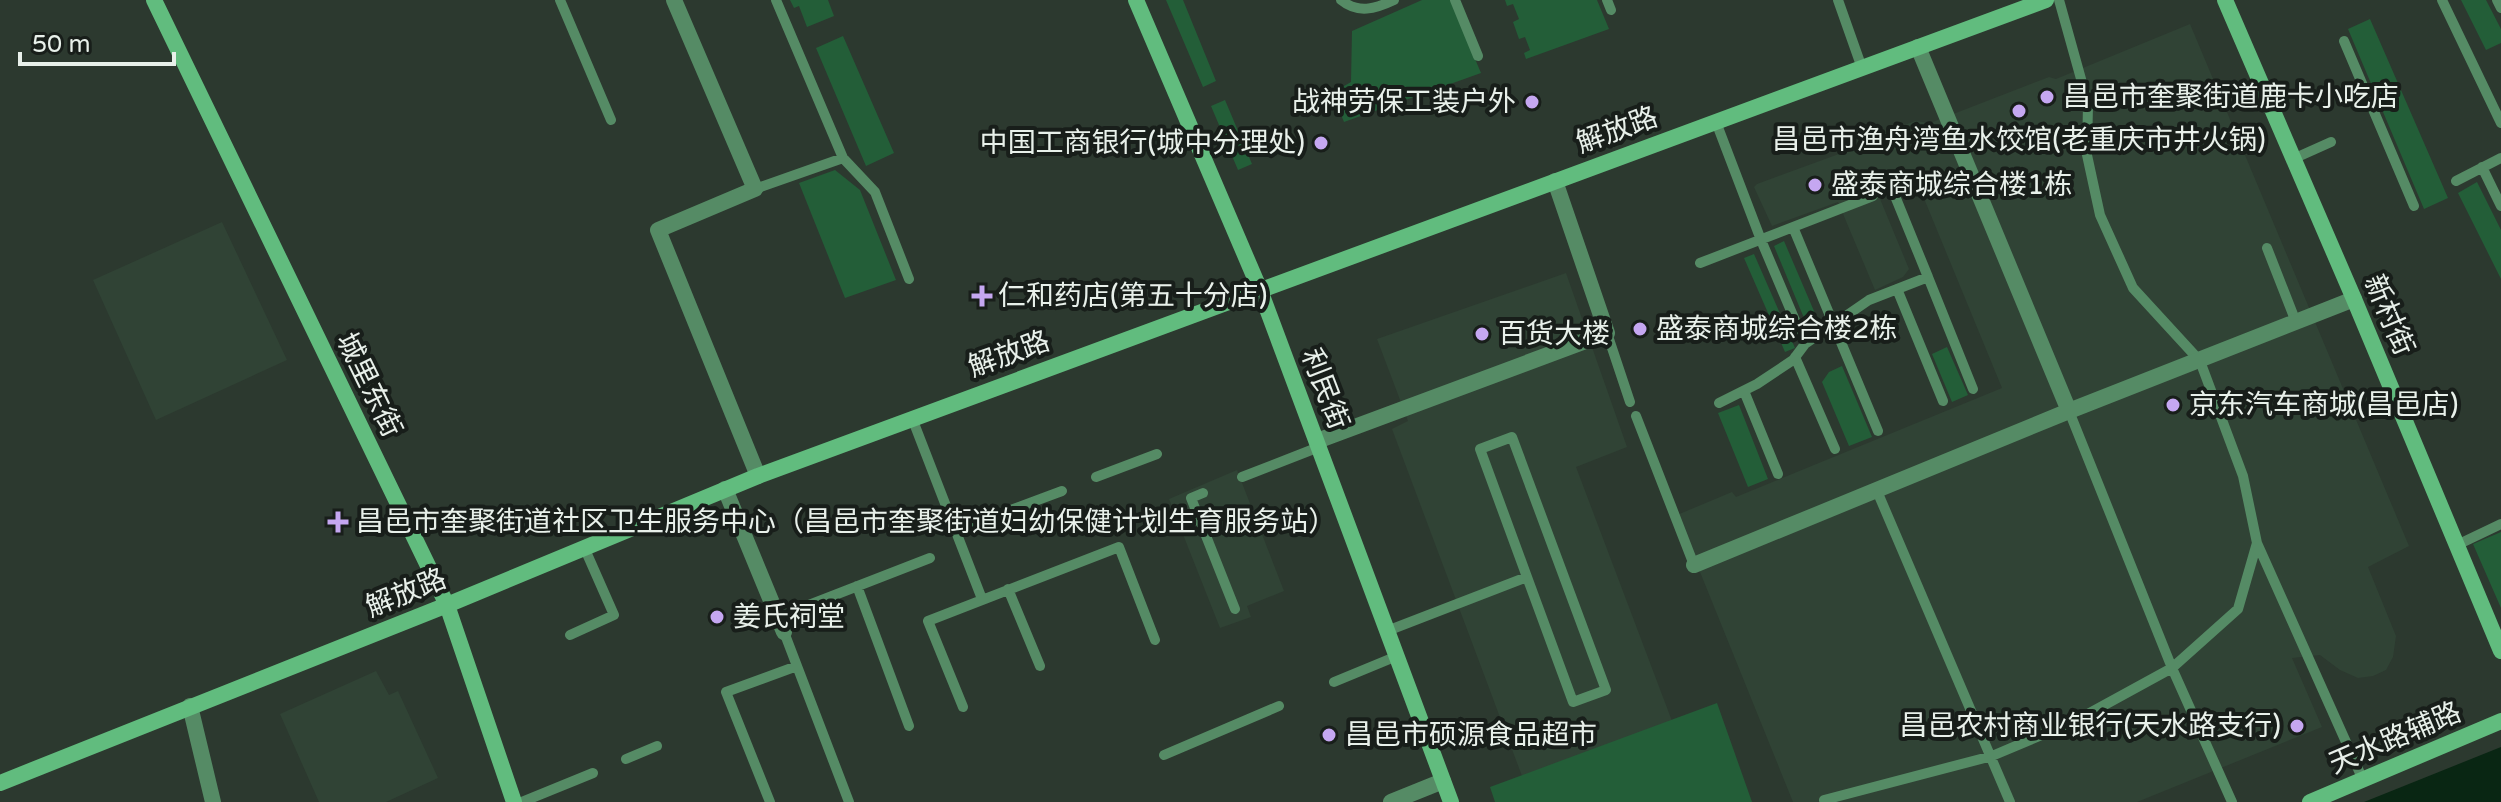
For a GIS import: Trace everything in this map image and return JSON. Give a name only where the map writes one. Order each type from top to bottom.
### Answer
[{"type":"street","name":"城里东街","points":[[154,0],[447,605],[514,802]]},
{"type":"street","points":[[674,0],[755,189],[658,230],[758,476]]},
{"type":"street","name":"利民街","points":[[1136,0],[1260,290],[1451,802]]},
{"type":"street","name":"解放路","points":[[0,783],[447,605],[758,476],[2046,0]]},
{"type":"street","name":"新村街","points":[[2225,0],[2501,651]]},
{"type":"street","points":[[1918,47],[2069,411]]},
{"type":"street","points":[[1318,444],[1607,333],[1555,181]]},
{"type":"street","points":[[1694,565],[2069,411],[2354,299]]},
{"type":"street","points":[[725,489],[781,624]]},
{"type":"street","points":[[190,706],[213,802]]},
{"type":"street","name":"天水路辅路","points":[[2310,802],[2501,721]]},
{"type":"street","points":[[1391,802],[1443,781]]},
{"type":"lane","points":[[560,0],[611,120]]},
{"type":"lane","points":[[776,0],[843,158],[875,192],[909,279]]},
{"type":"lane","points":[[1341,0],[1351,8],[1375,9],[1394,0]]},
{"type":"lane","points":[[1455,0],[1478,56]]},
{"type":"lane","points":[[1838,0],[1862,68]]},
{"type":"lane","points":[[2059,0],[2088,104],[2087,155],[2100,215],[2133,288],[2200,361],[2243,476],[2257,543],[2363,780]]},
{"type":"lane","points":[[2442,0],[2501,123]]},
{"type":"lane","points":[[2497,0],[2501,8]]},
{"type":"lane","points":[[2344,41],[2373,124],[2414,206]]},
{"type":"lane","points":[[1716,122],[1805,344]]},
{"type":"lane","points":[[2293,159],[2331,142]]},
{"type":"lane","points":[[755,189],[843,158]]},
{"type":"lane","points":[[2456,181],[2501,158]]},
{"type":"lane","points":[[2482,167],[2501,206]]},
{"type":"lane","points":[[1700,263],[1873,196]]},
{"type":"lane","points":[[1895,196],[1973,389]]},
{"type":"lane","points":[[1793,227],[1878,431]]},
{"type":"lane","points":[[2267,248],[2296,322]]},
{"type":"lane","points":[[1719,403],[1757,384],[1795,357],[1805,344],[1869,300],[1928,277]]},
{"type":"lane","points":[[1897,289],[1943,401]]},
{"type":"lane","points":[[1607,333],[1630,402]]},
{"type":"lane","points":[[1795,357],[1835,449]]},
{"type":"lane","points":[[1744,391],[1778,474]]},
{"type":"lane","points":[[2069,411],[2172,668],[2232,802]]},
{"type":"lane","points":[[1636,416],[1694,565]]},
{"type":"lane","points":[[912,418],[982,599]]},
{"type":"lane","points":[[1512,437],[1606,690],[1573,702],[1527,577],[1480,449],[1512,437]]},
{"type":"lane","points":[[1242,477],[1318,444]]},
{"type":"lane","points":[[1096,477],[1157,454]]},
{"type":"lane","points":[[1008,511],[1062,491]]},
{"type":"lane","points":[[1877,491],[2010,802]]},
{"type":"lane","points":[[1203,493],[1191,498],[1235,609]]},
{"type":"lane","points":[[2457,545],[2501,524]]},
{"type":"lane","points":[[956,531],[971,525]]},
{"type":"lane","points":[[1824,800],[1992,756],[2077,720],[2172,668],[2238,609],[2257,543]]},
{"type":"lane","points":[[570,635],[614,615],[584,547]]},
{"type":"lane","points":[[963,707],[928,621],[1119,547],[1155,640]]},
{"type":"lane","points":[[849,802],[781,624],[857,586],[930,558]]},
{"type":"lane","points":[[1387,631],[1527,577]]},
{"type":"lane","points":[[857,586],[909,726]]},
{"type":"lane","points":[[1008,589],[1040,666]]},
{"type":"lane","points":[[1334,682],[1397,656]]},
{"type":"lane","points":[[770,802],[726,692],[797,666]]},
{"type":"lane","points":[[1164,755],[1279,706]]},
{"type":"lane","points":[[626,759],[657,746]]},
{"type":"lane","points":[[522,802],[593,773]]},
{"type":"shaded area","points":[[2190,24],[2409,546],[2368,567],[2396,636],[2393,657],[2386,670],[2358,678],[2340,670],[2320,655],[2292,658],[2322,727],[2137,802],[1793,802],[1677,515],[1732,492],[1736,497],[2002,388],[1916,179],[1878,194],[1909,269],[1903,277],[1875,290],[1838,202],[1772,226],[1754,187],[1858,147],[1858,144],[1915,121],[1930,123],[2049,77],[2056,79]]},
{"type":"shaded area","points":[[222,222],[287,360],[156,420],[93,280]]},
{"type":"shaded area","points":[[1566,273],[1627,447],[1576,467],[1672,721],[1522,776],[1392,429],[1408,421],[1377,339]]},
{"type":"shaded area","points":[[1237,470],[1284,591],[1247,606],[1251,617],[1220,628],[1169,499]]},
{"type":"shaded area","points":[[376,671],[389,695],[398,691],[438,778],[386,802],[319,802],[280,714]]},
{"type":"shaded area","points":[[2501,747],[2501,802],[2364,802]]},
{"type":"green space","points":[[790,0],[828,0],[834,16],[807,27],[799,6],[794,8]]},
{"type":"green space","points":[[1166,0],[1183,0],[1216,81],[1203,87]]},
{"type":"green space","points":[[1422,0],[1450,0],[1481,73],[1344,122],[1332,93],[1351,82],[1352,31]]},
{"type":"green space","points":[[1505,0],[1597,0],[1609,29],[1526,59],[1524,53],[1530,50],[1525,37],[1519,39],[1513,22],[1519,19],[1513,4],[1507,6]]},
{"type":"green space","points":[[2461,0],[2486,0],[2501,29],[2501,43],[2486,50]]},
{"type":"green space","points":[[2370,19],[2448,198],[2424,209],[2348,29]]},
{"type":"green space","points":[[843,36],[894,153],[866,166],[816,48]]},
{"type":"green space","points":[[1225,100],[1252,164],[1238,170],[1211,106]]},
{"type":"green space","points":[[835,170],[860,190],[896,280],[845,298],[799,183]]},
{"type":"green space","points":[[2477,182],[2501,230],[2501,279],[2458,193]]},
{"type":"green space","points":[[1784,241],[1820,325],[1809,330],[1774,246]]},
{"type":"green space","points":[[1754,254],[1795,348],[1785,352],[1744,258]]},
{"type":"green space","points":[[1947,347],[1968,395],[1952,402],[1932,354]]},
{"type":"green space","points":[[1842,366],[1872,437],[1849,446],[1822,382],[1829,372]]},
{"type":"green space","points":[[1739,405],[1768,479],[1748,487],[1718,413]]},
{"type":"green space","points":[[2501,532],[2501,608],[2473,544]]},
{"type":"green space","points":[[1717,703],[1752,802],[1495,802],[1490,787]]},
{"type":"place","name":"昌邑市奎聚街道鹿卡小吃店","points":[[2047,97]]},
{"type":"place","name":"战神劳保工装户外","points":[[1532,102]]},
{"type":"place","name":"昌邑市渔舟湾鱼水饺馆(老重庆市井火锅)","points":[[2019,111]]},
{"type":"place","name":"中国工商银行(城中分理处)","points":[[1321,143]]},
{"type":"place","name":"盛泰商城综合楼1栋","points":[[1815,185]]},
{"type":"place","name":"仁和药店(第五十分店)","points":[[982,296]]},
{"type":"place","name":"盛泰商城综合楼2栋","points":[[1640,329]]},
{"type":"place","name":"百货大楼","points":[[1482,334]]},
{"type":"place","name":"京东汽车商城(昌邑店)","points":[[2173,405]]},
{"type":"place","name":"昌邑市奎聚街道社区卫生服务中心（昌邑市奎聚街道妇幼保健计划生育服务站）","points":[[338,522]]},
{"type":"place","name":"姜氏祠堂","points":[[717,617]]},
{"type":"place","name":"昌邑农村商业银行(天水路支行)","points":[[2297,726]]},
{"type":"place","name":"昌邑市硕源食品超市","points":[[1329,735]]}]
